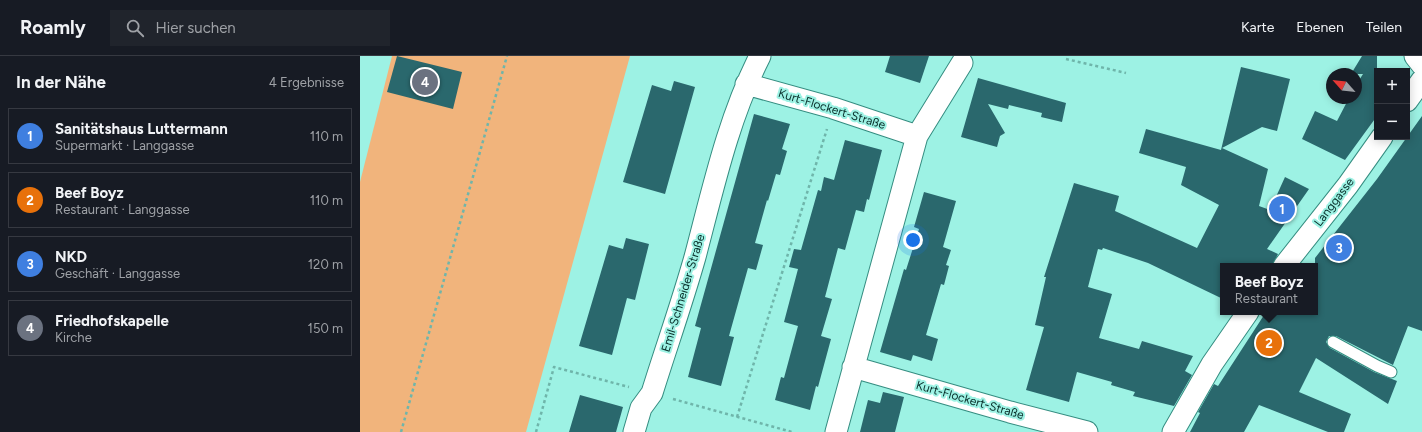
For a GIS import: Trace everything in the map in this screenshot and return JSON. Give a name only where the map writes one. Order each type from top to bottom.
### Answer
[{"type":"street","name":"Emil-Schneider-Straße","points":[[634,432],[641,408],[652,393],[694,259],[722,157],[746,84],[760,56]]},
{"type":"street","points":[[1415,56],[1422,65]]},
{"type":"street","points":[[836,432],[917,136],[962,63]]},
{"type":"street","points":[[1410,97],[1422,80]]},
{"type":"street","name":"Kurt-Flockert-Straße","points":[[746,84],[833,108],[917,136]]},
{"type":"street","name":"Langgasse","points":[[1286,263],[1348,185],[1380,140]]},
{"type":"street","points":[[1173,432],[1212,364],[1246,315]]},
{"type":"street","name":"Kurt-Flockert-Straße","points":[[853,367],[1010,412],[1088,432]]},
{"type":"lane","points":[[1333,342],[1391,372]]},
{"type":"path","points":[[401,432],[507,56]]},
{"type":"path","points":[[1066,59],[1126,73]]},
{"type":"path","points":[[737,416],[833,108]]},
{"type":"path","points":[[536,432],[554,367],[792,432]]},
{"type":"shaded area","points":[[392,56],[630,56],[526,432],[360,432],[360,182]]},
{"type":"building","points":[[397,56],[462,72],[453,109],[387,92]]},
{"type":"building","points":[[890,56],[929,56],[920,83],[885,72]]},
{"type":"building","points":[[1362,56],[1377,56],[1377,68],[1374,68],[1374,120],[1345,160],[1302,139],[1315,111],[1337,121],[1346,104],[1362,104],[1362,68],[1355,68]]},
{"type":"building","points":[[1241,67],[1290,79],[1277,131],[1262,127],[1222,148],[1268,169],[1259,206],[1270,210],[1285,177],[1309,189],[1267,249],[1278,254],[1274,263],[1220,263],[1220,298],[1148,263],[1103,248],[1102,250],[1098,249],[1088,287],[1112,294],[1099,338],[1139,349],[1142,341],[1193,356],[1185,371],[1192,375],[1174,406],[1133,396],[1135,392],[1111,385],[1112,382],[1077,372],[1069,402],[1026,390],[1044,327],[1035,325],[1046,277],[1044,277],[1074,183],[1119,196],[1115,211],[1197,248],[1219,205],[1181,185],[1186,167],[1139,153],[1146,129],[1221,150]]},
{"type":"building","points":[[978,78],[1066,103],[1062,122],[1041,117],[1042,113],[1009,105],[1008,109],[988,104],[1005,133],[1000,136],[997,147],[961,137]]},
{"type":"building","points":[[674,81],[695,87],[665,194],[623,182],[652,85],[671,91]]},
{"type":"building","points":[[754,114],[790,124],[782,149],[787,151],[780,175],[776,174],[768,201],[767,200],[755,243],[763,245],[756,270],[748,268],[729,336],[734,337],[721,386],[688,377],[701,328],[695,326]]},
{"type":"building","points":[[1422,116],[1422,331],[1408,326],[1393,365],[1336,336],[1329,336],[1326,342],[1330,348],[1374,372],[1397,381],[1388,404],[1316,358],[1299,392],[1351,414],[1344,432],[1328,432],[1259,405],[1244,432],[1190,432],[1200,413],[1198,412],[1214,384],[1218,386],[1264,315],[1318,315],[1318,263],[1315,263],[1315,258],[1377,179],[1405,140],[1410,140],[1410,133]]},
{"type":"building","points":[[845,140],[882,150],[869,200],[867,199],[864,212],[856,210],[845,250],[838,248],[825,297],[832,299],[821,336],[831,339],[810,410],[775,400],[781,377],[784,378],[798,326],[784,322],[798,269],[789,267],[794,249],[801,250],[818,190],[821,191],[824,177],[834,180]]},
{"type":"building","points":[[924,192],[956,201],[943,247],[951,250],[946,265],[949,266],[944,285],[941,284],[926,335],[938,339],[932,361],[913,355],[911,361],[880,352],[904,269],[906,270],[919,229],[914,227]]},
{"type":"building","points":[[626,238],[649,244],[635,300],[627,298],[612,355],[579,346],[609,245],[623,249]]},
{"type":"building","points":[[883,392],[904,397],[895,432],[860,432],[868,400],[880,403]]},
{"type":"building","points":[[580,395],[623,407],[616,432],[569,432]]},
{"type":"place","name":"Friedhofskapelle","points":[[425,82]]},
{"type":"place","name":"Sanitätshaus Luttermann","points":[[1282,209]]},
{"type":"place","name":"NKD","points":[[1339,248]]},
{"type":"place","name":"Beef Boyz","points":[[1269,343]]}]
